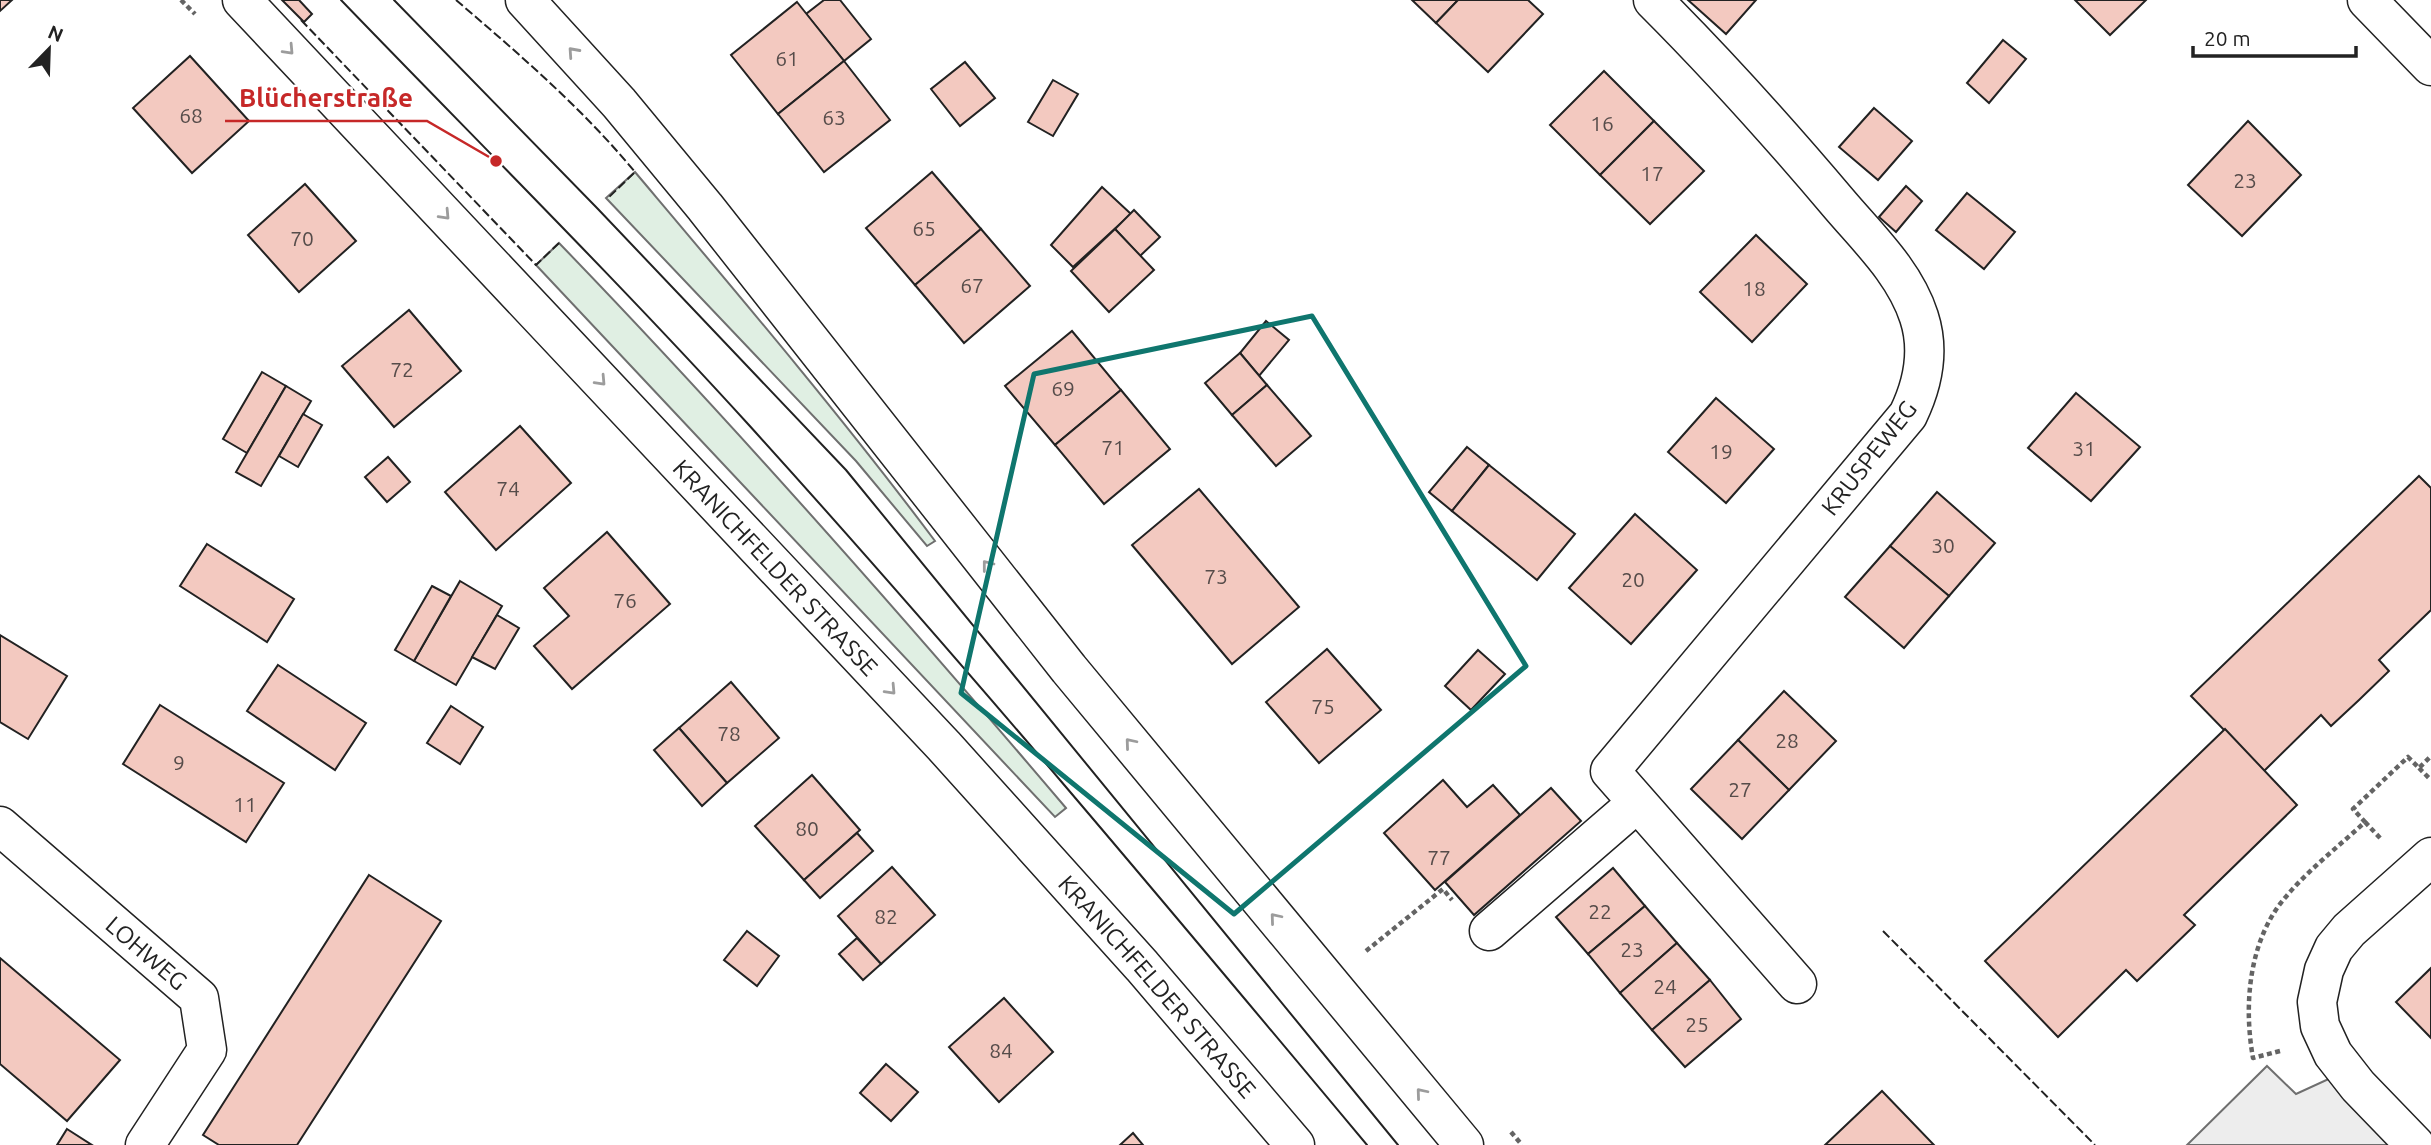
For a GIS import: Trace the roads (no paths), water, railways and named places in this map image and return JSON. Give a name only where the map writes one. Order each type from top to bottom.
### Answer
[{"type":"main road","name":"KRANICHFELDER STRASSE","points":[[243,0],[944,746],[1142,966],[1295,1145]]},
{"type":"main road","points":[[525,0],[619,103],[1069,669],[1464,1145]]},
{"type":"main road","name":"KRUSPEWEG","points":[[1653,0],[1794,151],[1893,268],[1911,298],[1924,335],[1925,357],[1917,396],[1908,415],[1610,771],[1797,984]]},
{"type":"main road","points":[[2367,0],[2431,66]]},
{"type":"main road","points":[[1489,931],[1636,803]]},
{"type":"main road","name":"LOHWEG","points":[[0,826],[199,998],[207,1050],[145,1145]]},
{"type":"main road","points":[[2414,1145],[2358,1086],[2333,1054],[2320,1026],[2317,1002],[2324,970],[2334,948],[2349,930],[2431,857]]},
{"type":"tram line","points":[[341,0],[648,316],[827,512],[1061,782],[1367,1145]]},
{"type":"tram line","points":[[394,0],[597,208],[846,470],[1398,1145]]},
{"type":"place","name":"Blücherstraße","points":[[496,161]]}]
